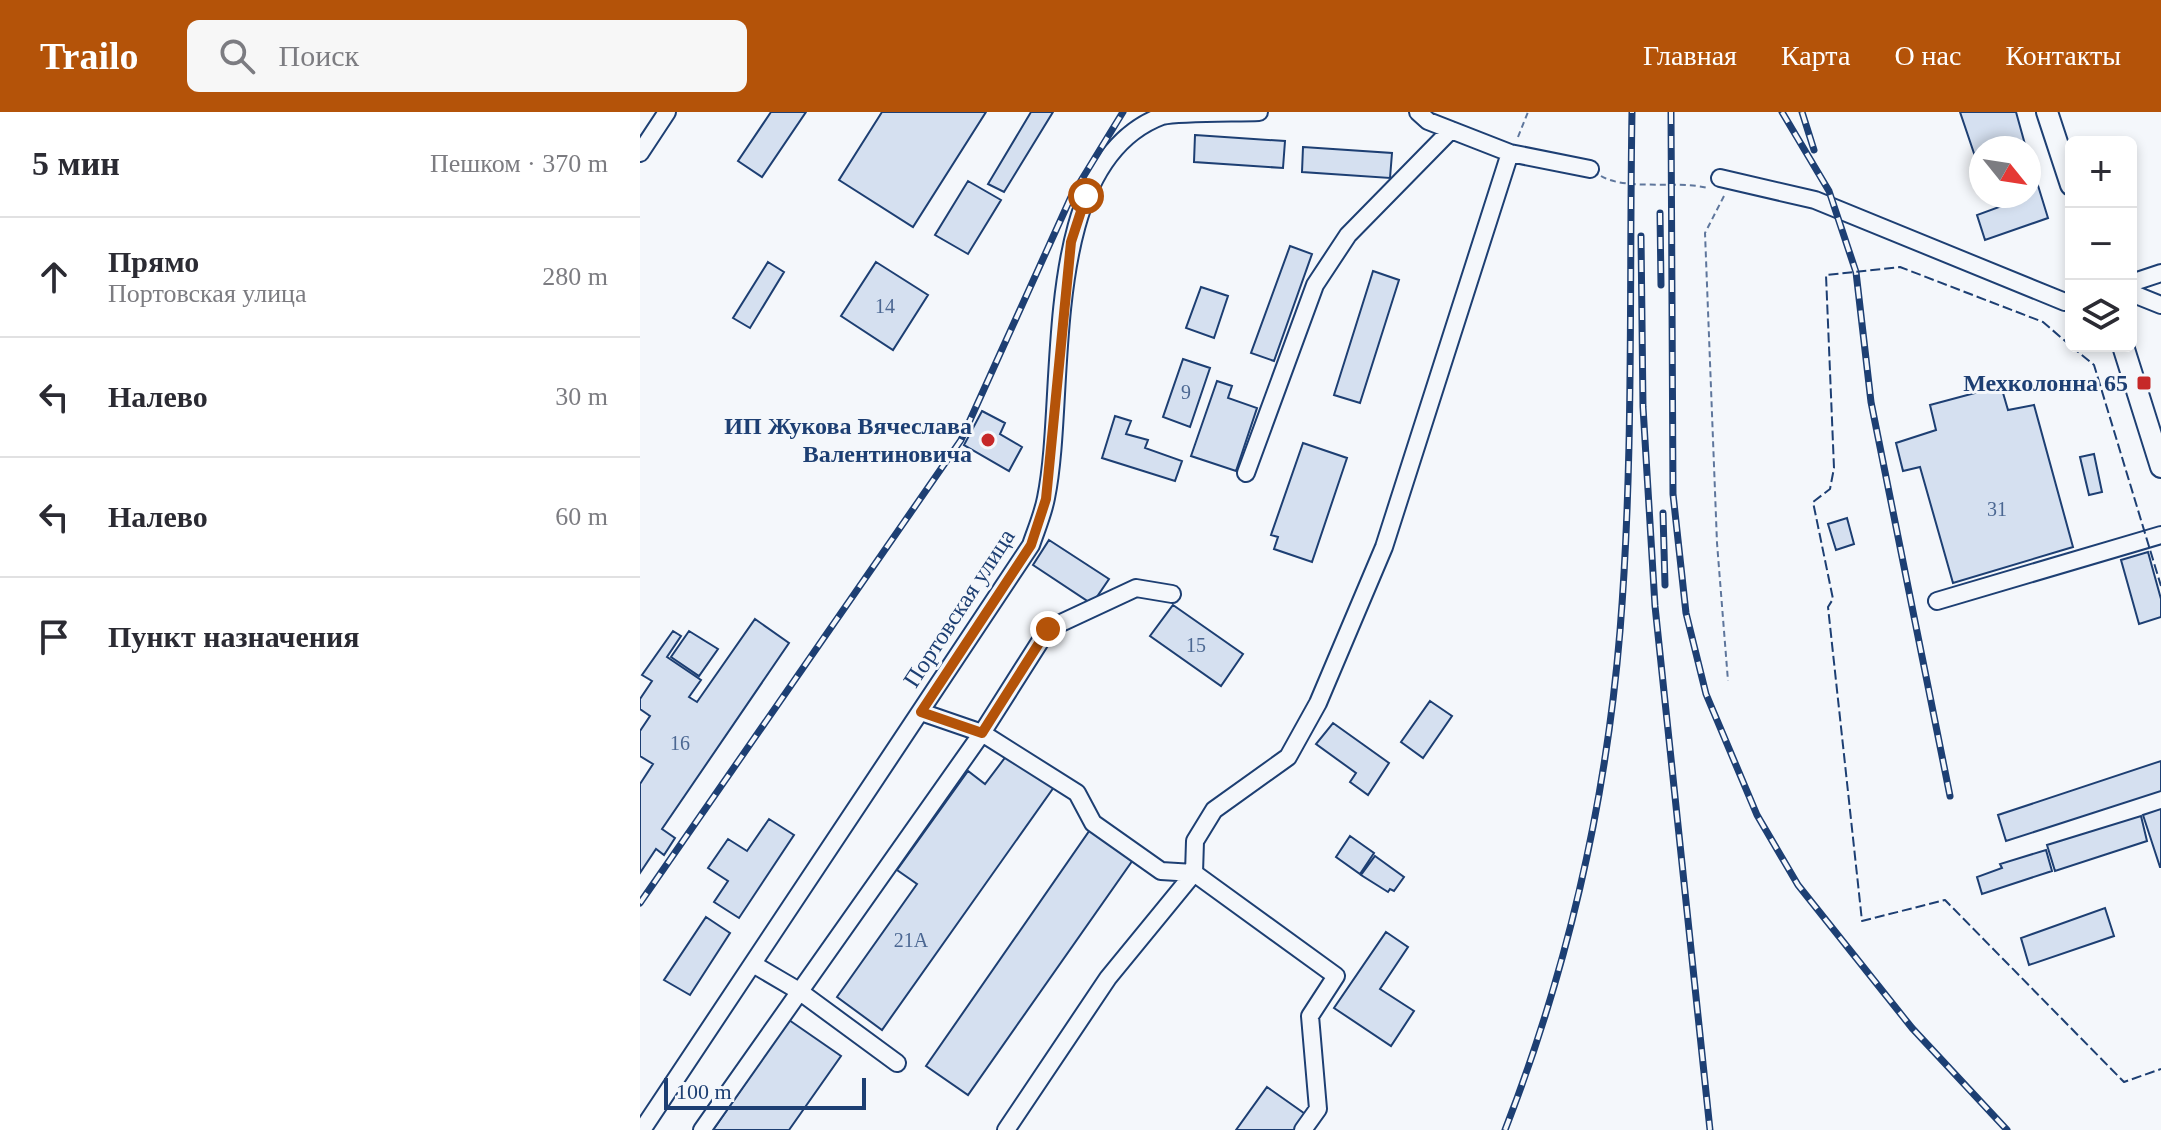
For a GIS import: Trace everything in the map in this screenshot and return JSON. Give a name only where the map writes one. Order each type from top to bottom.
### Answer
[{"type":"main road","points":[[2047,112],[2065,167]]},
{"type":"main road","points":[[2125,352],[2161,467]]},
{"type":"street","points":[[640,153],[667,112]]},
{"type":"street","name":"Портовская улица","points":[[642,1130],[921,712],[1015,569],[1035,533],[1046,499],[1071,242],[1086,196],[1112,148],[1163,115],[1259,112]]},
{"type":"street","points":[[1418,112],[1428,121],[1511,153],[1590,169]]},
{"type":"street","points":[[1246,473],[1315,285],[1348,235],[1451,130]]},
{"type":"street","points":[[1006,1130],[1108,978],[1194,873],[1195,841],[1214,810],[1288,757],[1318,703],[1384,547],[1511,153]]},
{"type":"street","points":[[1723,186],[1815,200],[2065,302]]},
{"type":"street","points":[[2137,281],[2161,273]]},
{"type":"street","points":[[2137,295],[2161,305]]},
{"type":"street","points":[[1937,601],[2161,535]]},
{"type":"street","points":[[702,1130],[982,733],[1048,629],[1136,588],[1172,594]]},
{"type":"street","points":[[921,712],[982,733],[1077,793],[1093,823],[1161,871],[1194,873],[1336,976],[1310,1016],[1318,1109],[1303,1130]]},
{"type":"street","points":[[753,964],[799,991],[897,1063]]},
{"type":"path","points":[[1511,153],[1528,112]]},
{"type":"path","points":[[1590,169],[1613,183],[1723,186],[1705,233],[1717,543],[1728,681]]},
{"type":"building","points":[[771,112],[806,112],[762,177],[738,161]]},
{"type":"building","points":[[882,112],[986,112],[913,227],[839,180]]},
{"type":"building","points":[[1031,112],[1053,112],[1004,192],[988,184]]},
{"type":"building","points":[[1960,112],[2016,112],[2023,136],[1969,136],[1969,139]]},
{"type":"building","points":[[1195,135],[1285,141],[1283,168],[1194,162]]},
{"type":"building","points":[[1303,147],[1392,153],[1390,178],[1302,172]]},
{"type":"building","points":[[968,181],[1001,200],[968,254],[935,235]]},
{"type":"building","points":[[2041,195],[2048,218],[1985,240],[1977,215],[1996,208],[2041,208]]},
{"type":"building","points":[[1290,246],[1312,254],[1274,361],[1251,353]]},
{"type":"building","points":[[768,262],[784,272],[750,328],[733,318]]},
{"type":"building","points":[[876,262],[928,295],[893,350],[841,316]]},
{"type":"building","points":[[1373,271],[1399,280],[1360,403],[1334,395]]},
{"type":"building","points":[[1201,287],[1228,296],[1214,338],[1186,328]]},
{"type":"building","points":[[1183,359],[1210,368],[1190,427],[1163,417]]},
{"type":"building","points":[[1217,381],[1232,386],[1228,398],[1257,408],[1236,471],[1191,456]]},
{"type":"building","points":[[2001,386],[2008,410],[2034,405],[2073,547],[1953,583],[1920,467],[1903,471],[1896,443],[1936,430],[1930,405]]},
{"type":"building","name":"ИП Жукова Вячеслава Валентиновича","points":[[982,411],[1005,423],[1000,434],[1022,447],[1009,471],[964,445]]},
{"type":"building","points":[[1115,416],[1131,421],[1126,434],[1148,440],[1145,448],[1182,461],[1175,481],[1102,458]]},
{"type":"building","points":[[1303,443],[1347,458],[1312,562],[1274,549],[1278,537],[1271,535]]},
{"type":"building","points":[[2094,454],[2102,492],[2089,495],[2080,457]]},
{"type":"building","points":[[1847,518],[1854,544],[1836,550],[1828,524]]},
{"type":"building","points":[[1049,540],[1109,579],[1092,604],[1033,565]]},
{"type":"building","points":[[2148,552],[2161,599],[2161,617],[2139,624],[2121,560]]},
{"type":"building","points":[[1173,605],[1243,654],[1221,686],[1150,636]]},
{"type":"building","points":[[755,619],[789,643],[662,829],[675,838],[664,855],[656,849],[640,873],[640,784],[653,764],[640,756],[640,731],[650,716],[640,709],[640,699],[652,681],[642,675],[673,631],[681,636],[667,657],[701,680],[689,697],[697,702]]},
{"type":"building","points":[[689,631],[718,649],[699,676],[671,657]]},
{"type":"building","points":[[1430,701],[1452,716],[1423,758],[1401,742]]},
{"type":"building","points":[[1333,723],[1389,763],[1368,795],[1350,782],[1356,773],[1316,744]]},
{"type":"building","points":[[1007,755],[1054,787],[882,1030],[837,997],[917,884],[897,870],[968,771],[985,784]]},
{"type":"building","points":[[2161,761],[2161,791],[2006,841],[1998,815]]},
{"type":"building","points":[[2161,809],[2161,867],[2160,867],[2143,815]]},
{"type":"building","points":[[2141,816],[2147,841],[2055,871],[2047,845]]},
{"type":"building","points":[[769,819],[794,835],[739,918],[714,902],[728,881],[708,868],[728,839],[747,851]]},
{"type":"building","points":[[1092,827],[1135,857],[968,1095],[926,1066]]},
{"type":"building","points":[[1350,836],[1374,853],[1360,874],[1336,857]]},
{"type":"building","points":[[2046,850],[2052,871],[1982,894],[1977,877],[2002,868],[2000,864]]},
{"type":"building","points":[[1375,856],[1404,877],[1394,891],[1390,889],[1388,892],[1361,875]]},
{"type":"building","points":[[2105,908],[2114,936],[2029,965],[2021,938]]},
{"type":"building","points":[[706,917],[730,933],[690,995],[664,980]]},
{"type":"building","points":[[1386,932],[1408,947],[1380,989],[1414,1011],[1391,1046],[1334,1008]]},
{"type":"building","points":[[789,1020],[841,1056],[789,1130],[713,1130]]},
{"type":"building","points":[[1267,1087],[1308,1116],[1298,1130],[1236,1130]]},
{"type":"railway","points":[[640,903],[961,440],[1071,197],[1123,112]]},
{"type":"railway","points":[[1505,1130],[1565,947],[1594,822],[1614,695],[1627,502],[1632,112]]},
{"type":"railway","points":[[1671,112],[1673,494],[1686,613],[1706,694],[1757,815],[1798,885],[1912,1028],[2007,1130]]},
{"type":"railway","points":[[1782,112],[1829,191],[1856,272],[1871,402],[1950,796]]},
{"type":"railway","points":[[1802,112],[1814,150]]},
{"type":"railway","points":[[1660,213],[1661,285]]},
{"type":"railway","points":[[1641,236],[1643,407],[1655,606],[1710,1130]]},
{"type":"railway","points":[[1663,513],[1665,585]]},
{"type":"fence","points":[[2065,341],[2043,322],[1900,267],[1826,275],[1834,468],[1830,489],[1813,502],[1833,599],[1828,607],[1862,921],[1945,900],[2124,1082],[2161,1069]]},
{"type":"fence","points":[[2078,352],[2094,365],[2161,586]]},
{"type":"place","name":"Мехколонна 65","points":[[2144,383]]},
{"type":"place","name":"ИП Жукова Вячеслава Валентиновича","points":[[988,440]]},
{"type":"route","points":[[1048,629],[982,733],[921,712],[1031,545],[1046,499],[1071,242],[1086,196]]}]
